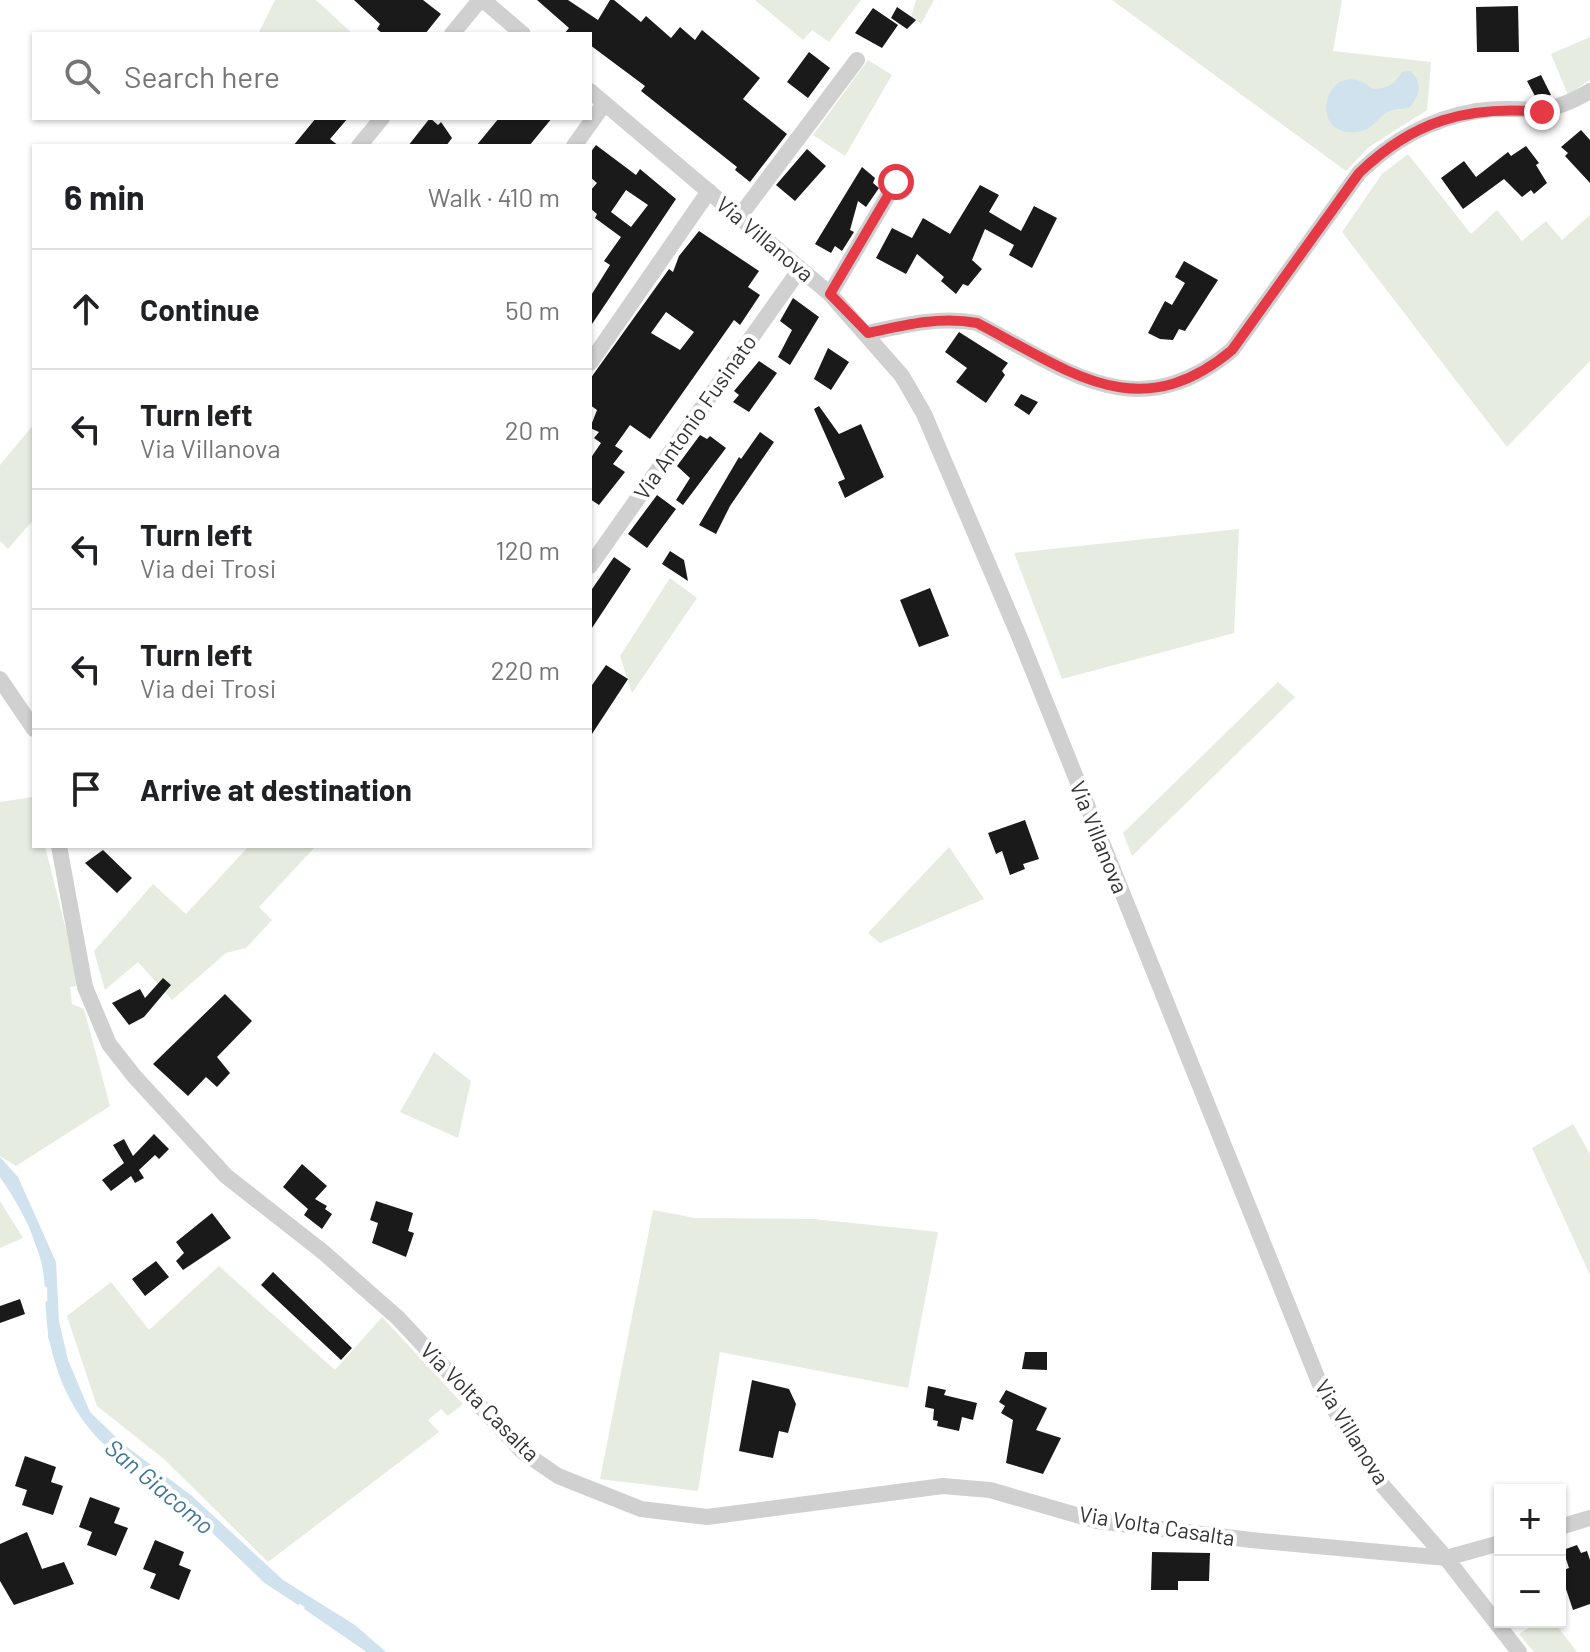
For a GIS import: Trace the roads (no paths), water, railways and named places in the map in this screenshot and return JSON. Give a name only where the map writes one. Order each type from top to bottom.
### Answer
[{"type":"street","points":[[454,32],[481,0],[521,32]]},
{"type":"street","points":[[739,217],[857,60]]},
{"type":"street","points":[[868,333],[920,322],[959,320],[977,323],[1094,382],[1143,391],[1167,388],[1208,370],[1232,350],[1359,173],[1384,149],[1417,128],[1459,116],[1510,109],[1542,112],[1563,107],[1590,91]]},
{"type":"street","name":"Via Villanova","points":[[592,93],[830,294],[868,333],[902,376],[924,414],[1019,636],[1323,1392],[1383,1486],[1446,1558],[1519,1652]]},
{"type":"street","points":[[575,144],[604,104]]},
{"type":"street","points":[[361,144],[380,120]]},
{"type":"street","points":[[830,294],[896,182]]},
{"type":"street","points":[[592,360],[709,191]]},
{"type":"street","name":"Via Antonio Fusinato","points":[[592,563],[800,269]]},
{"type":"street","points":[[0,679],[32,726]]},
{"type":"street","name":"Via Volta Casalta","points":[[59,848],[85,987],[109,1044],[134,1076],[226,1176],[323,1252],[398,1318],[523,1452],[558,1476],[641,1509],[707,1517],[943,1486],[990,1490],[1097,1521],[1446,1558]]},
{"type":"street","points":[[1566,1525],[1590,1518]]},
{"type":"street","points":[[1446,1558],[1494,1545]]},
{"type":"water","points":[[1411,71],[1419,89],[1410,107],[1387,112],[1363,131],[1340,130],[1330,122],[1326,111],[1328,98],[1334,87],[1344,80],[1357,80],[1378,89],[1390,85],[1402,72]]},
{"type":"water","points":[[0,1157],[18,1177],[56,1262],[59,1321],[68,1360],[90,1412],[122,1443],[192,1496],[283,1580],[355,1625],[386,1652],[371,1652],[266,1581],[163,1485],[100,1438],[77,1406],[57,1364],[48,1337],[47,1277],[28,1223],[0,1173]]},
{"type":"waterway","name":"San Giacomo","points":[[0,1173],[31,1226],[42,1256],[47,1285]]},
{"type":"waterway","name":"San Giacomo","points":[[48,1303],[56,1357],[78,1408],[104,1441],[141,1468]]},
{"type":"waterway","name":"San Giacomo","points":[[149,1474],[207,1525]]},
{"type":"waterway","name":"San Giacomo","points":[[215,1532],[266,1581],[298,1602]]},
{"type":"waterway","name":"San Giacomo","points":[[307,1608],[371,1652]]}]
